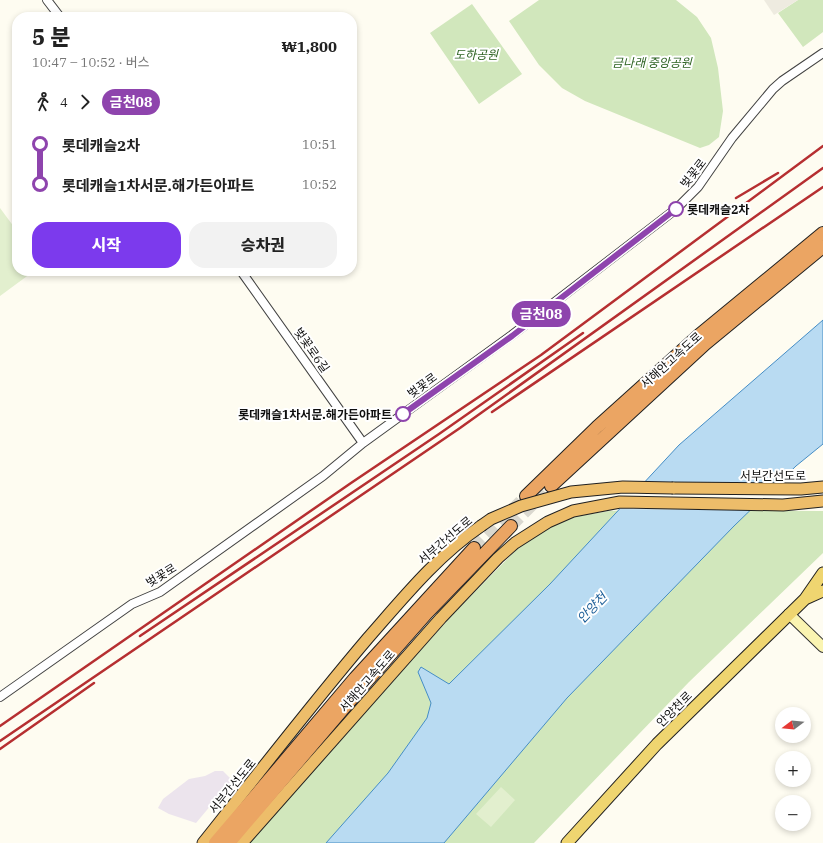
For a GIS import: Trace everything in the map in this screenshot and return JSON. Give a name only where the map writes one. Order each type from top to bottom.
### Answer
[{"type":"highway","name":"서해안고속도로","points":[[526,496],[823,233]]},
{"type":"highway","name":"서해안고속도로","points":[[551,486],[701,340],[823,247]]},
{"type":"highway","name":"서부간선도로","points":[[203,843],[338,674],[422,575],[442,556],[491,519],[521,506],[571,492],[598,488],[801,489],[823,487]]},
{"type":"highway","points":[[242,843],[441,618],[515,543],[531,532],[548,522],[573,511],[620,502],[783,505],[823,501]]},
{"type":"highway","name":"서해안고속도로","points":[[229,843],[427,613],[512,526]]},
{"type":"highway","name":"서해안고속도로","points":[[215,843],[355,678],[474,548]]},
{"type":"main road","name":"안양천로","points":[[566,843],[657,744],[805,599],[823,573]]},
{"type":"main road","name":"안양천로","points":[[805,599],[823,591]]},
{"type":"main road","points":[[789,614],[823,647]]},
{"type":"street","points":[[48,0],[56,12]]},
{"type":"street","name":"벚꽃로","points":[[0,697],[132,604],[160,592],[323,476],[363,443],[512,336],[676,209],[698,188],[732,138],[773,89],[821,53]]},
{"type":"street","name":"벚꽃로6길","points":[[245,276],[363,443]]},
{"type":"shaded area","points":[[764,0],[798,0],[774,15]]},
{"type":"shaded area","points":[[215,771],[223,771],[232,780],[196,823],[169,814],[158,808],[163,799],[189,779],[205,776]]},
{"type":"green space","name":"금나래 중앙공원","points":[[539,0],[676,0],[697,17],[711,38],[718,68],[723,111],[719,137],[709,145],[700,148],[585,101],[562,88],[539,65],[509,21]]},
{"type":"green space","points":[[798,0],[823,0],[823,32],[803,47],[778,13]]},
{"type":"green space","name":"도하공원","points":[[472,4],[522,74],[479,104],[430,33]]},
{"type":"green space","points":[[0,208],[12,224],[12,276],[27,276],[0,296]]},
{"type":"green space","points":[[609,511],[823,511],[823,553],[689,682],[534,843],[247,843],[456,611],[523,543],[547,527],[573,517]]},
{"type":"green space","points":[[501,787],[515,800],[491,827],[476,814]]},
{"type":"water","name":"안양천","points":[[823,320],[823,444],[796,466],[734,526],[567,698],[444,843],[326,843],[388,773],[427,718],[431,703],[418,672],[421,667],[449,684],[550,584],[679,445]]},
{"type":"pier","points":[[642,482],[781,483],[754,510],[617,509]]},
{"type":"tunnel","points":[[511,526],[551,486]]},
{"type":"tunnel","points":[[474,548],[526,496]]},
{"type":"railway","points":[[0,726],[351,483],[541,355],[823,146]]},
{"type":"railway","points":[[0,741],[460,428],[823,168]]},
{"type":"railway","points":[[736,198],[778,173]]},
{"type":"railway","points":[[492,412],[823,187]]},
{"type":"railway","points":[[140,636],[439,434],[583,333]]},
{"type":"railway","points":[[0,749],[94,683]]},
{"type":"bus line","name":"금천08","points":[[403,414],[512,336],[676,209]]},
{"type":"place","name":"롯데캐슬2차","points":[[676,209]]},
{"type":"place","name":"롯데캐슬1차서문.해가든아파트","points":[[403,414]]}]
